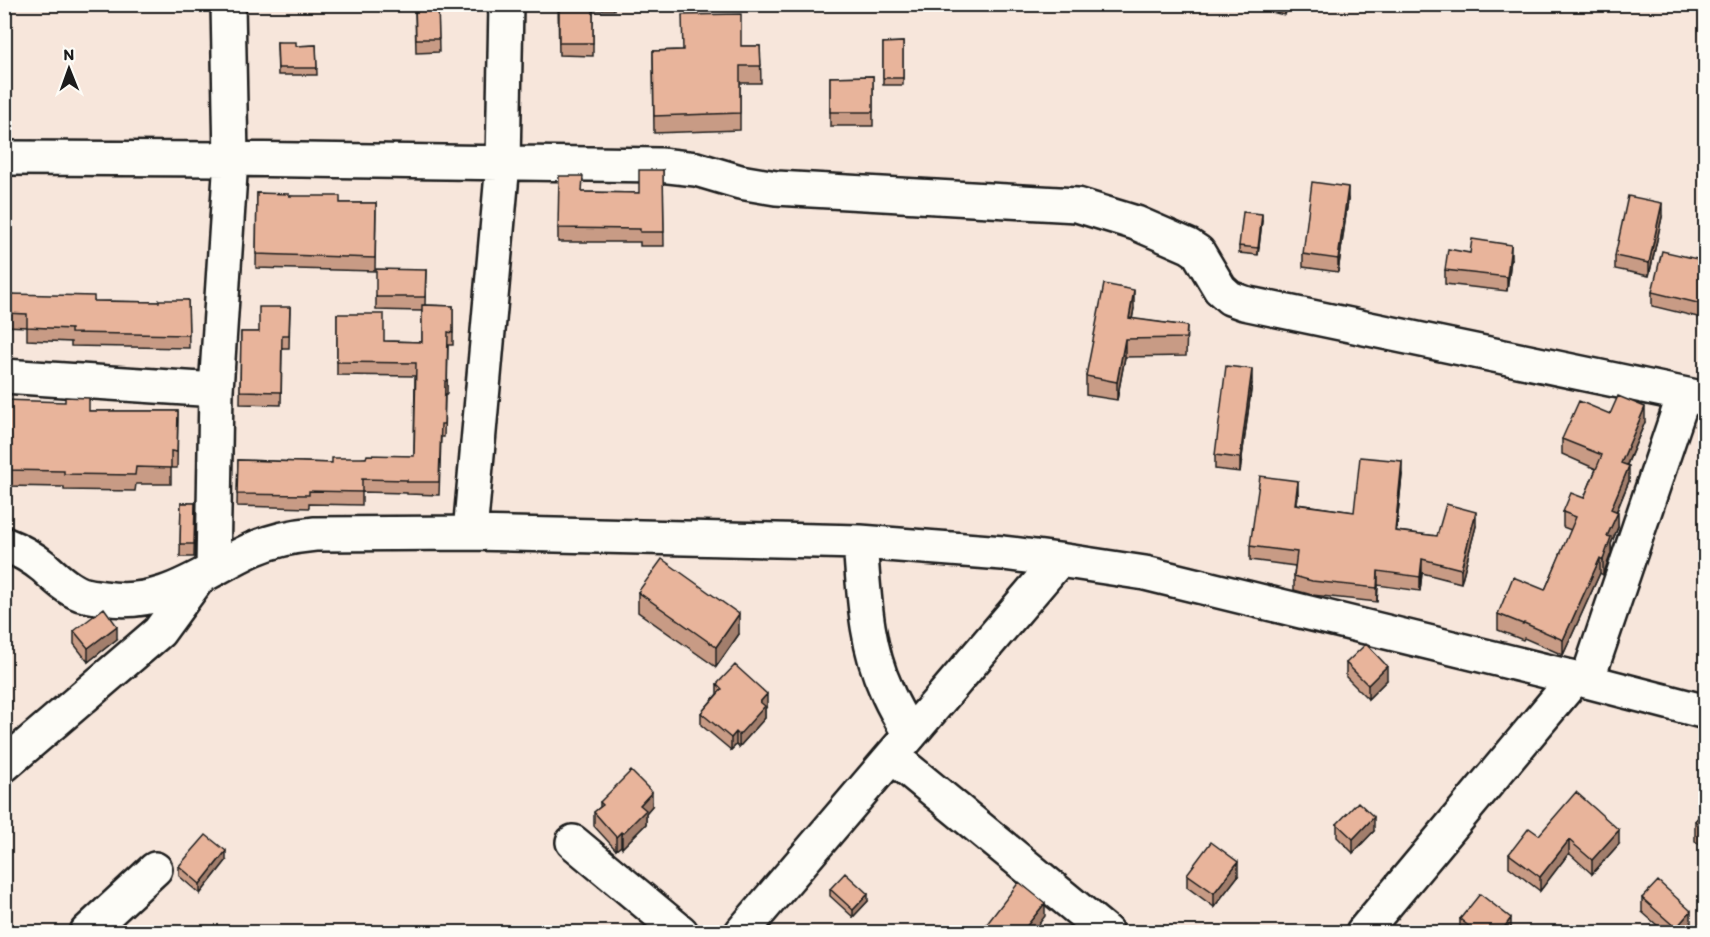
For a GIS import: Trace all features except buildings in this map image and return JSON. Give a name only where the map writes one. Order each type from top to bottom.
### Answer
[{"type":"street","points":[[4,765],[159,632],[205,575],[231,159],[228,4]]},
{"type":"street","points":[[470,533],[503,163],[506,4]]},
{"type":"street","points":[[4,158],[666,165],[696,169],[740,182],[776,188],[1077,205],[1136,223],[1189,246],[1198,252],[1220,289],[1230,298],[1244,303],[1695,397],[1581,679],[1363,933]]},
{"type":"street","points":[[4,376],[216,390]]},
{"type":"street","points":[[4,544],[21,550],[60,581],[81,594],[136,600],[165,594],[254,549],[295,536],[470,533],[860,542],[1003,553],[1145,573],[1581,679],[1706,712]]},
{"type":"street","points":[[860,542],[865,603],[874,654],[901,745],[1106,933]]},
{"type":"street","points":[[742,933],[1059,560]]},
{"type":"street","points":[[573,842],[681,933]]},
{"type":"street","points":[[87,933],[155,869]]}]
